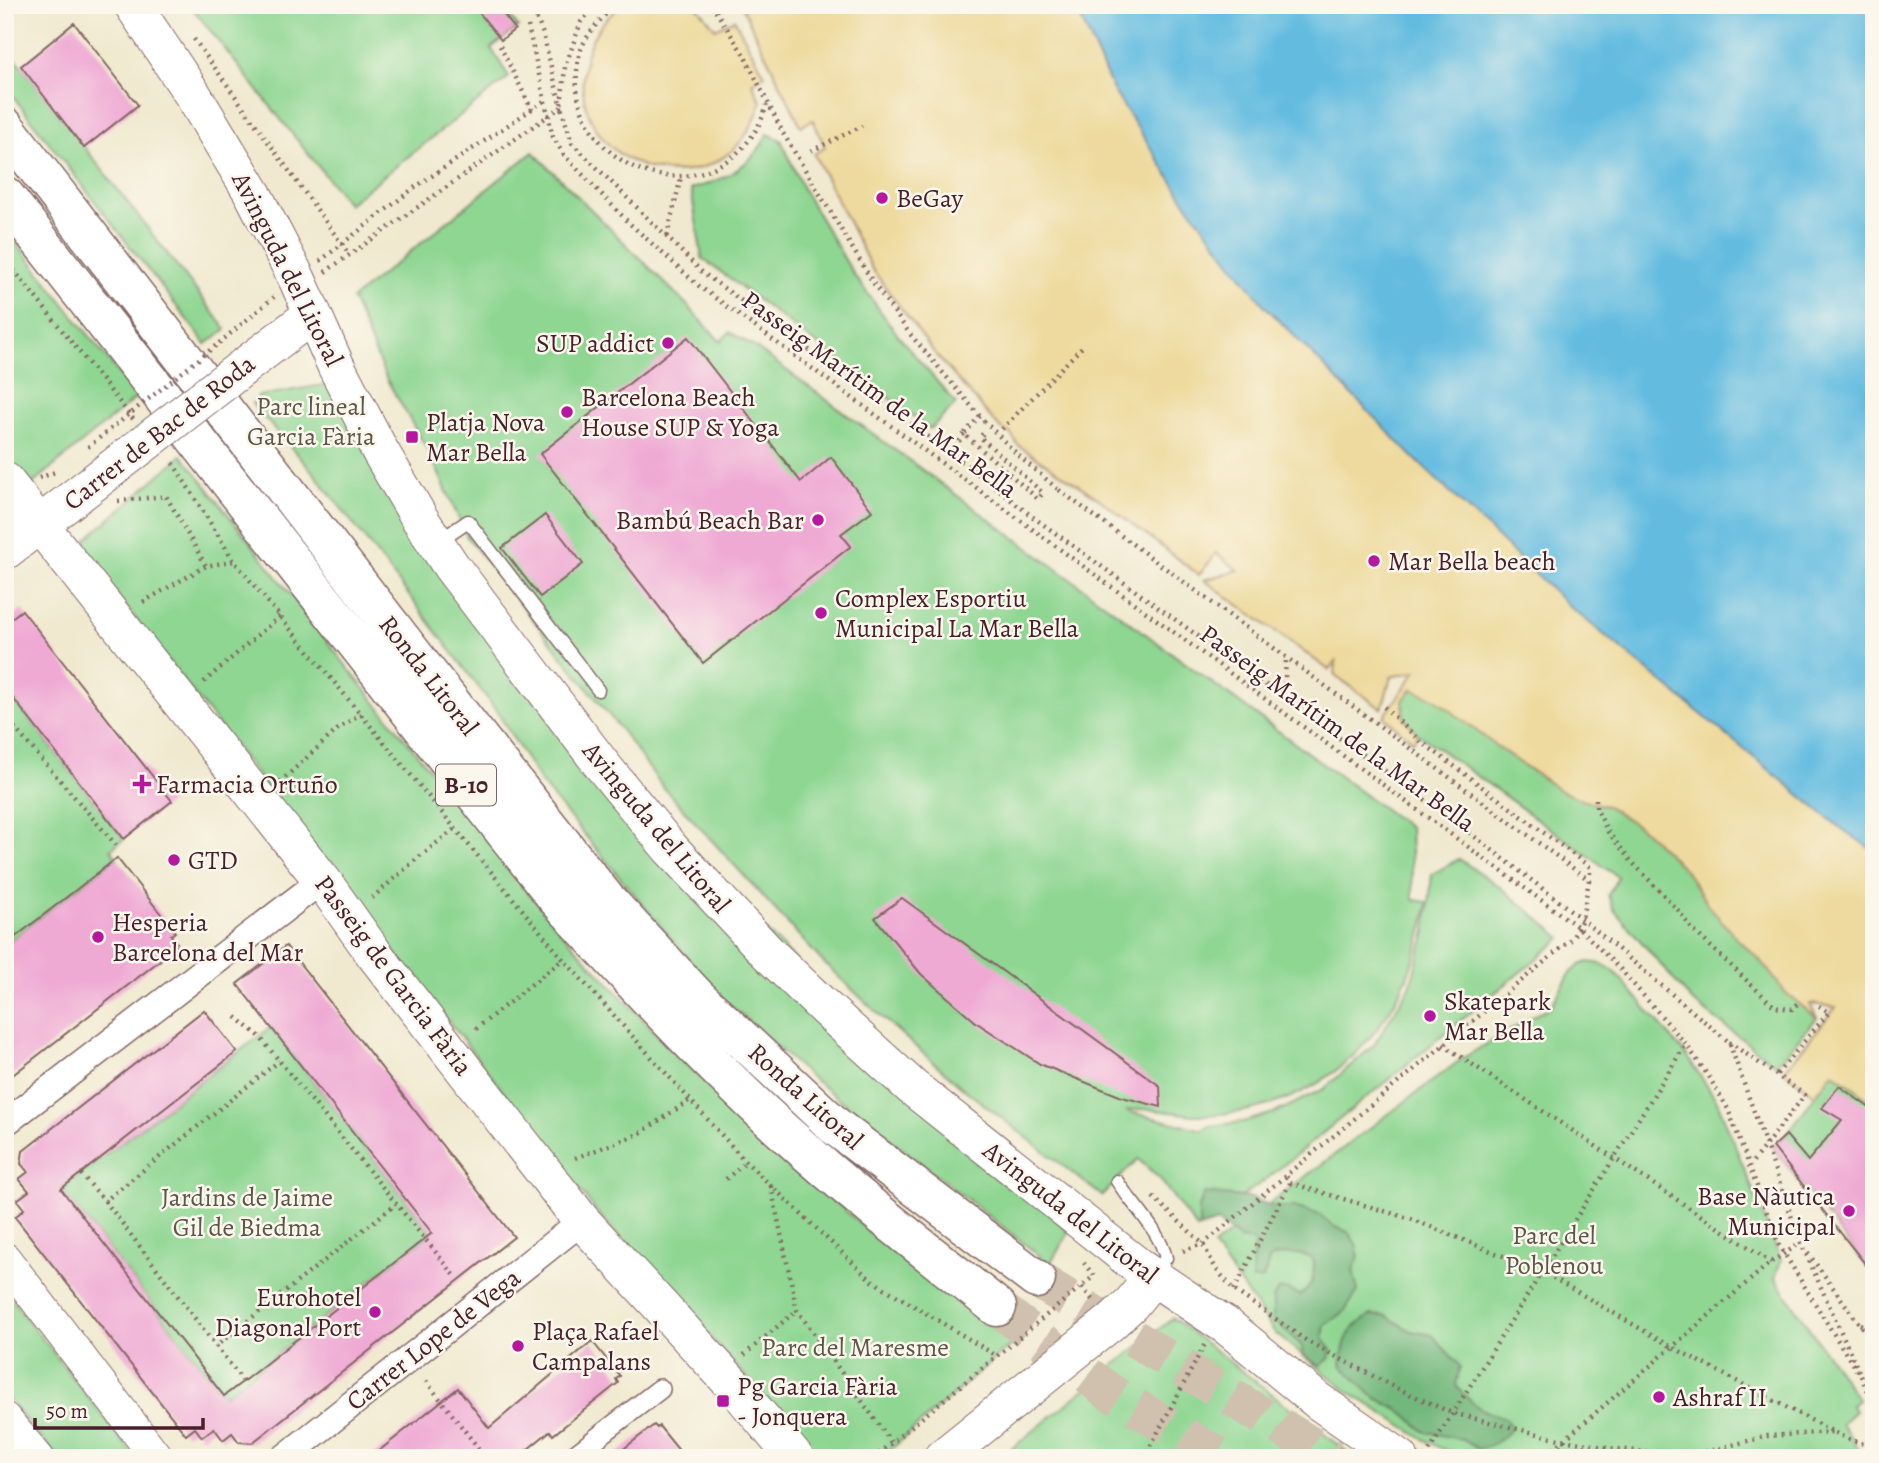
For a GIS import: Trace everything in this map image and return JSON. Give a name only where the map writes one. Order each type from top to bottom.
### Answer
[{"type":"highway","name":"Ronda Litoral","points":[[5,127],[419,662],[606,898],[697,998],[835,1126],[1036,1279]]},
{"type":"highway","name":"Ronda Litoral","points":[[5,196],[555,896],[650,1002],[783,1131],[858,1197],[997,1307]]},
{"type":"main road","name":"Avinguda del Litoral","points":[[133,5],[193,95],[253,194],[380,450],[436,543],[458,577],[601,765],[684,864],[768,953],[912,1087],[1153,1276],[1228,1327],[1318,1401],[1401,1458]]},
{"type":"main road","name":"Carrer de Bac de Roda","points":[[5,551],[40,524],[79,482],[230,356],[313,314]]},
{"type":"main road","name":"Passeig de Garcia Fària","points":[[5,481],[322,880],[375,955],[582,1220],[736,1388],[795,1458]]},
{"type":"main road","points":[[942,1458],[1111,1323],[1131,1304],[1153,1276]]},
{"type":"street","points":[[5,1123],[322,880]]},
{"type":"street","name":"Carrer Lope de Vega","points":[[284,1458],[582,1220]]},
{"type":"street","points":[[5,1259],[157,1458]]},
{"type":"street","points":[[571,1458],[660,1389]]},
{"type":"street","points":[[5,1419],[38,1458]]},
{"type":"lane","points":[[436,543],[468,521],[598,690]]},
{"type":"lane","points":[[1118,1181],[1162,1242],[1166,1258],[1153,1276]]},
{"type":"path","name":"Passeig Marítim de la Mar Bella","points":[[531,5],[544,34],[572,143],[703,273],[951,453],[1033,517],[1449,817],[1582,919],[1729,1042],[1805,1095],[1766,1144]]},
{"type":"path","name":"Passeig Marítim de la Mar Bella","points":[[561,107],[570,47],[581,22],[596,5]]},
{"type":"path","points":[[616,5],[596,26],[582,47],[577,72],[578,98],[593,133],[610,153],[620,160],[631,167],[656,175],[681,177],[705,172],[736,154],[752,136],[768,104]]},
{"type":"path","name":"Passeig Marítim de la Mar Bella","points":[[712,5],[725,23],[768,104],[873,284],[910,334],[982,418],[1021,458],[1059,490],[1590,880]]},
{"type":"path","name":"Passeig Marítim de la Mar Bella","points":[[528,26],[547,116],[553,136],[564,155],[629,223],[699,286],[1578,927],[1621,970],[1686,1044],[1728,1109],[1761,1201],[1785,1254],[1864,1383]]},
{"type":"path","points":[[193,38],[349,254]]},
{"type":"path","points":[[500,46],[532,110]]},
{"type":"path","points":[[317,264],[414,188],[544,101]]},
{"type":"path","points":[[320,275],[561,107]]},
{"type":"path","points":[[811,151],[862,126]]},
{"type":"path","points":[[667,237],[681,177]]},
{"type":"path","points":[[5,259],[133,420]]},
{"type":"path","points":[[5,283],[15,272]]},
{"type":"path","name":"Carrer de Bac de Roda","points":[[78,455],[129,414],[230,356],[275,296]]},
{"type":"path","points":[[1002,429],[1084,345]]},
{"type":"path","points":[[951,453],[964,434],[982,418]]},
{"type":"path","points":[[964,434],[1038,499],[1043,493],[980,437],[985,431]]},
{"type":"path","points":[[79,482],[166,496],[206,566]]},
{"type":"path","points":[[143,602],[206,566],[234,561]]},
{"type":"path","points":[[204,682],[280,617]]},
{"type":"path","points":[[1284,698],[1286,658]]},
{"type":"path","points":[[1203,1244],[1573,939],[1582,919],[1590,867],[1419,740],[1384,707]]},
{"type":"path","points":[[280,782],[337,730],[361,713]]},
{"type":"path","points":[[5,718],[116,845]]},
{"type":"path","points":[[1596,799],[1596,808],[1608,832],[1692,929],[1775,1007],[1791,1009],[1799,1003]]},
{"type":"path","points":[[372,898],[456,828]]},
{"type":"path","points":[[476,1029],[563,959]]},
{"type":"path","points":[[1777,1074],[1829,1012],[1819,1006]]},
{"type":"path","points":[[236,1017],[259,1036],[456,1277]]},
{"type":"path","points":[[1729,1042],[1801,1243],[1874,1405]]},
{"type":"path","points":[[1425,1458],[1686,1044]]},
{"type":"path","points":[[1443,1045],[1771,1262]]},
{"type":"path","points":[[105,1201],[279,1061]]},
{"type":"path","points":[[575,1158],[639,1134],[690,1100]]},
{"type":"path","points":[[1750,1166],[1766,1144]]},
{"type":"path","points":[[726,1179],[746,1162]]},
{"type":"path","points":[[81,1174],[105,1201],[243,1381]]},
{"type":"path","points":[[1286,1176],[1290,1183],[1411,1219],[1543,1272],[1672,1347],[1834,1432],[1873,1448],[1874,1419]]},
{"type":"path","points":[[1230,1296],[1290,1183]]},
{"type":"path","points":[[771,1186],[797,1310],[891,1442]]},
{"type":"path","points":[[1149,1194],[1203,1244],[1216,1269],[1234,1290],[1307,1341],[1392,1385],[1452,1413],[1563,1440],[1701,1458]]},
{"type":"path","points":[[216,1346],[396,1204]]},
{"type":"path","points":[[1543,1458],[1771,1262],[1801,1243]]},
{"type":"path","points":[[1801,1243],[1874,1344]]},
{"type":"path","points":[[873,1458],[1094,1276],[1083,1260]]},
{"type":"path","points":[[1082,1287],[1095,1303]]},
{"type":"path","points":[[744,1355],[797,1310]]},
{"type":"path","points":[[1859,1324],[1874,1331]]},
{"type":"path","points":[[1144,1458],[1209,1338]]},
{"type":"path","points":[[426,1381],[486,1458]]},
{"type":"path","points":[[1688,1456],[1768,1436],[1834,1432]]},
{"type":"green space","points":[[190,5],[501,5],[518,27],[491,48],[509,77],[348,204]]},
{"type":"green space","name":"Parc lineal Garcia Fària","points":[[5,45],[226,329],[206,344],[5,86]]},
{"type":"green space","points":[[768,134],[781,140],[804,191],[854,275],[900,338],[956,404],[930,429],[702,258],[691,189],[726,176],[745,164]]},
{"type":"green space","name":"Complex Esportiu Municipal La Mar Bella","points":[[533,152],[720,341],[730,332],[756,348],[1410,828],[1413,900],[1428,902],[1418,945],[1403,985],[1383,1021],[1357,1052],[1326,1077],[1291,1097],[1250,1110],[1205,1115],[1145,1109],[1126,1111],[1203,1130],[1209,1126],[1243,1122],[1277,1112],[1324,1089],[1374,1045],[1410,986],[1426,932],[1432,874],[1459,859],[1500,887],[1562,938],[1269,1177],[1197,1229],[1159,1178],[1138,1159],[1102,1196],[964,1089],[822,961],[663,787],[621,730],[467,537],[431,456],[387,380],[352,299]]},
{"type":"green space","points":[[5,228],[137,397],[31,485],[10,458],[7,460],[5,457]]},
{"type":"green space","name":"Parc lineal Garcia Fària","points":[[329,384],[534,700],[1069,1232],[1050,1264],[807,1074],[717,993],[541,783],[496,710],[414,602],[313,472],[252,404],[259,396]]},
{"type":"green space","name":"Parc del Maresme","points":[[182,455],[352,673],[562,933],[678,1057],[868,1231],[1014,1342],[881,1458],[819,1458],[597,1212],[79,546]]},
{"type":"green space","points":[[5,688],[124,839],[111,849],[117,858],[5,945]]},
{"type":"green space","points":[[1412,689],[1436,699],[1496,746],[1561,791],[1607,806],[1644,830],[1685,870],[1736,938],[1759,959],[1786,993],[1817,1018],[1776,1065],[1692,1001],[1614,910],[1608,895],[1618,877],[1418,734],[1404,718],[1403,699]]},
{"type":"green space","name":"Parc del Poblenou","points":[[1588,962],[1602,964],[1614,971],[1687,1056],[1717,1101],[1781,1260],[1775,1278],[1858,1400],[1851,1405],[1855,1411],[1841,1424],[1861,1452],[1874,1450],[1874,1458],[1461,1458],[1423,1439],[1346,1390],[1276,1334],[1213,1246],[1463,1058],[1551,1006],[1570,974]]},
{"type":"green space","name":"Jardins de Jaime Gil de Biedma","points":[[271,1027],[432,1233],[224,1396],[61,1189]]},
{"type":"green space","name":"Base Nàutica Municipal","points":[[1833,1072],[1874,1103],[1874,1275],[1773,1147],[1786,1135]]},
{"type":"green space","points":[[1204,1193],[1252,1198],[1273,1207],[1294,1207],[1320,1215],[1333,1226],[1348,1232],[1356,1244],[1359,1257],[1353,1270],[1358,1291],[1344,1312],[1325,1325],[1323,1338],[1331,1350],[1329,1359],[1320,1366],[1304,1356],[1301,1345],[1273,1320],[1273,1298],[1278,1290],[1286,1289],[1299,1295],[1308,1289],[1312,1281],[1314,1261],[1299,1254],[1276,1256],[1270,1258],[1263,1279],[1252,1280],[1254,1241],[1240,1239],[1218,1222],[1199,1228],[1199,1208]]},
{"type":"green space","points":[[5,1291],[136,1458],[58,1458],[5,1396]]},
{"type":"green space","points":[[1371,1315],[1386,1316],[1411,1331],[1432,1335],[1460,1366],[1456,1385],[1461,1391],[1484,1410],[1505,1418],[1511,1428],[1496,1442],[1478,1449],[1463,1440],[1424,1431],[1404,1413],[1371,1395],[1341,1365],[1348,1335]]},
{"type":"green space","points":[[1173,1318],[1350,1454],[1357,1458],[1000,1458]]},
{"type":"sand","points":[[623,5],[696,5],[716,29],[734,19],[765,75],[752,83],[761,102],[742,139],[716,162],[684,171],[651,168],[621,155],[598,132],[585,100],[585,61],[598,30],[609,16]]},
{"type":"sand","name":"Mar Bella beach","points":[[749,5],[1075,5],[1113,90],[1189,207],[1264,305],[1414,458],[1569,606],[1838,826],[1874,851],[1874,1103],[1833,1072],[1815,1095],[1784,1071],[1836,1007],[1810,1004],[1817,1018],[1786,993],[1759,959],[1736,938],[1708,905],[1685,870],[1644,830],[1607,806],[1561,791],[1496,746],[1436,699],[1412,689],[1403,700],[1404,718],[1418,734],[1413,741],[1384,717],[1416,671],[1391,677],[1382,709],[1335,675],[1336,662],[1329,670],[1204,580],[1238,570],[1216,553],[1199,575],[1098,498],[1018,445],[1011,434],[1000,428],[936,355],[872,269],[814,154],[825,147],[813,120],[801,126],[743,9]]},
{"type":"water","points":[[1075,5],[1874,5],[1874,851],[1838,826],[1569,606],[1414,458],[1264,305],[1189,207],[1113,90]]},
{"type":"building","points":[[473,5],[496,5],[515,29],[501,40]]},
{"type":"building","points":[[74,23],[138,105],[84,148],[21,66]]},
{"type":"building","points":[[688,337],[801,482],[831,457],[872,511],[841,534],[851,546],[703,663],[540,454]]},
{"type":"building","points":[[545,515],[583,564],[540,597],[502,548]]},
{"type":"building","points":[[22,610],[172,801],[124,839],[5,688],[5,623]]},
{"type":"building","name":"Hesperia Barcelona del Mar","points":[[117,858],[175,932],[171,935],[177,947],[5,1081],[5,945]]},
{"type":"building","points":[[902,898],[1160,1086],[1161,1107],[1122,1097],[1040,1064],[977,1023],[921,974],[875,918]]},
{"type":"building","points":[[286,946],[514,1237],[252,1443],[239,1442],[232,1433],[223,1440],[214,1428],[202,1437],[195,1428],[186,1435],[15,1217],[24,1209],[17,1200],[29,1191],[19,1179],[28,1172],[21,1164],[23,1151],[204,1010],[237,1052],[61,1189],[224,1396],[250,1376],[432,1233],[237,984]]},
{"type":"building","name":"Base Nàutica Municipal","points":[[1839,1086],[1874,1111],[1874,1275],[1773,1147],[1786,1135],[1808,1161],[1842,1120],[1822,1108]]},
{"type":"building","points":[[592,1341],[620,1376],[616,1379],[618,1383],[553,1435],[550,1431],[517,1458],[370,1458],[458,1388],[489,1428]]},
{"type":"building","points":[[654,1425],[657,1428],[659,1426],[685,1458],[612,1458]]},
{"type":"tunnel","points":[[1036,1279],[1332,1458]]},
{"type":"tunnel","points":[[997,1307],[1111,1393],[1222,1458]]},
{"type":"place","name":"BeGay","points":[[882,198]]},
{"type":"place","name":"SUP addict","points":[[668,343]]},
{"type":"place","name":"Barcelona Beach House SUP & Yoga","points":[[567,412]]},
{"type":"place","name":"Platja Nova Mar Bella","points":[[412,437]]},
{"type":"place","name":"Bambú Beach Bar","points":[[818,520]]},
{"type":"place","name":"Mar Bella beach","points":[[1374,561]]},
{"type":"place","name":"Complex Esportiu Municipal La Mar Bella","points":[[821,613]]},
{"type":"place","name":"Farmacia Ortuño","points":[[142,784]]},
{"type":"place","name":"GTD","points":[[174,860]]},
{"type":"place","name":"Hesperia Barcelona del Mar","points":[[98,937]]},
{"type":"place","name":"Skatepark Mar Bella","points":[[1430,1016]]},
{"type":"place","name":"Base Nàutica Municipal","points":[[1849,1211]]},
{"type":"place","name":"Eurohotel Diagonal Port","points":[[375,1312]]},
{"type":"place","name":"Plaça Rafael Campalans","points":[[518,1346]]},
{"type":"place","name":"Ashraf II","points":[[1659,1397]]},
{"type":"place","name":"Pg Garcia Fària - Jonquera","points":[[723,1401]]}]
